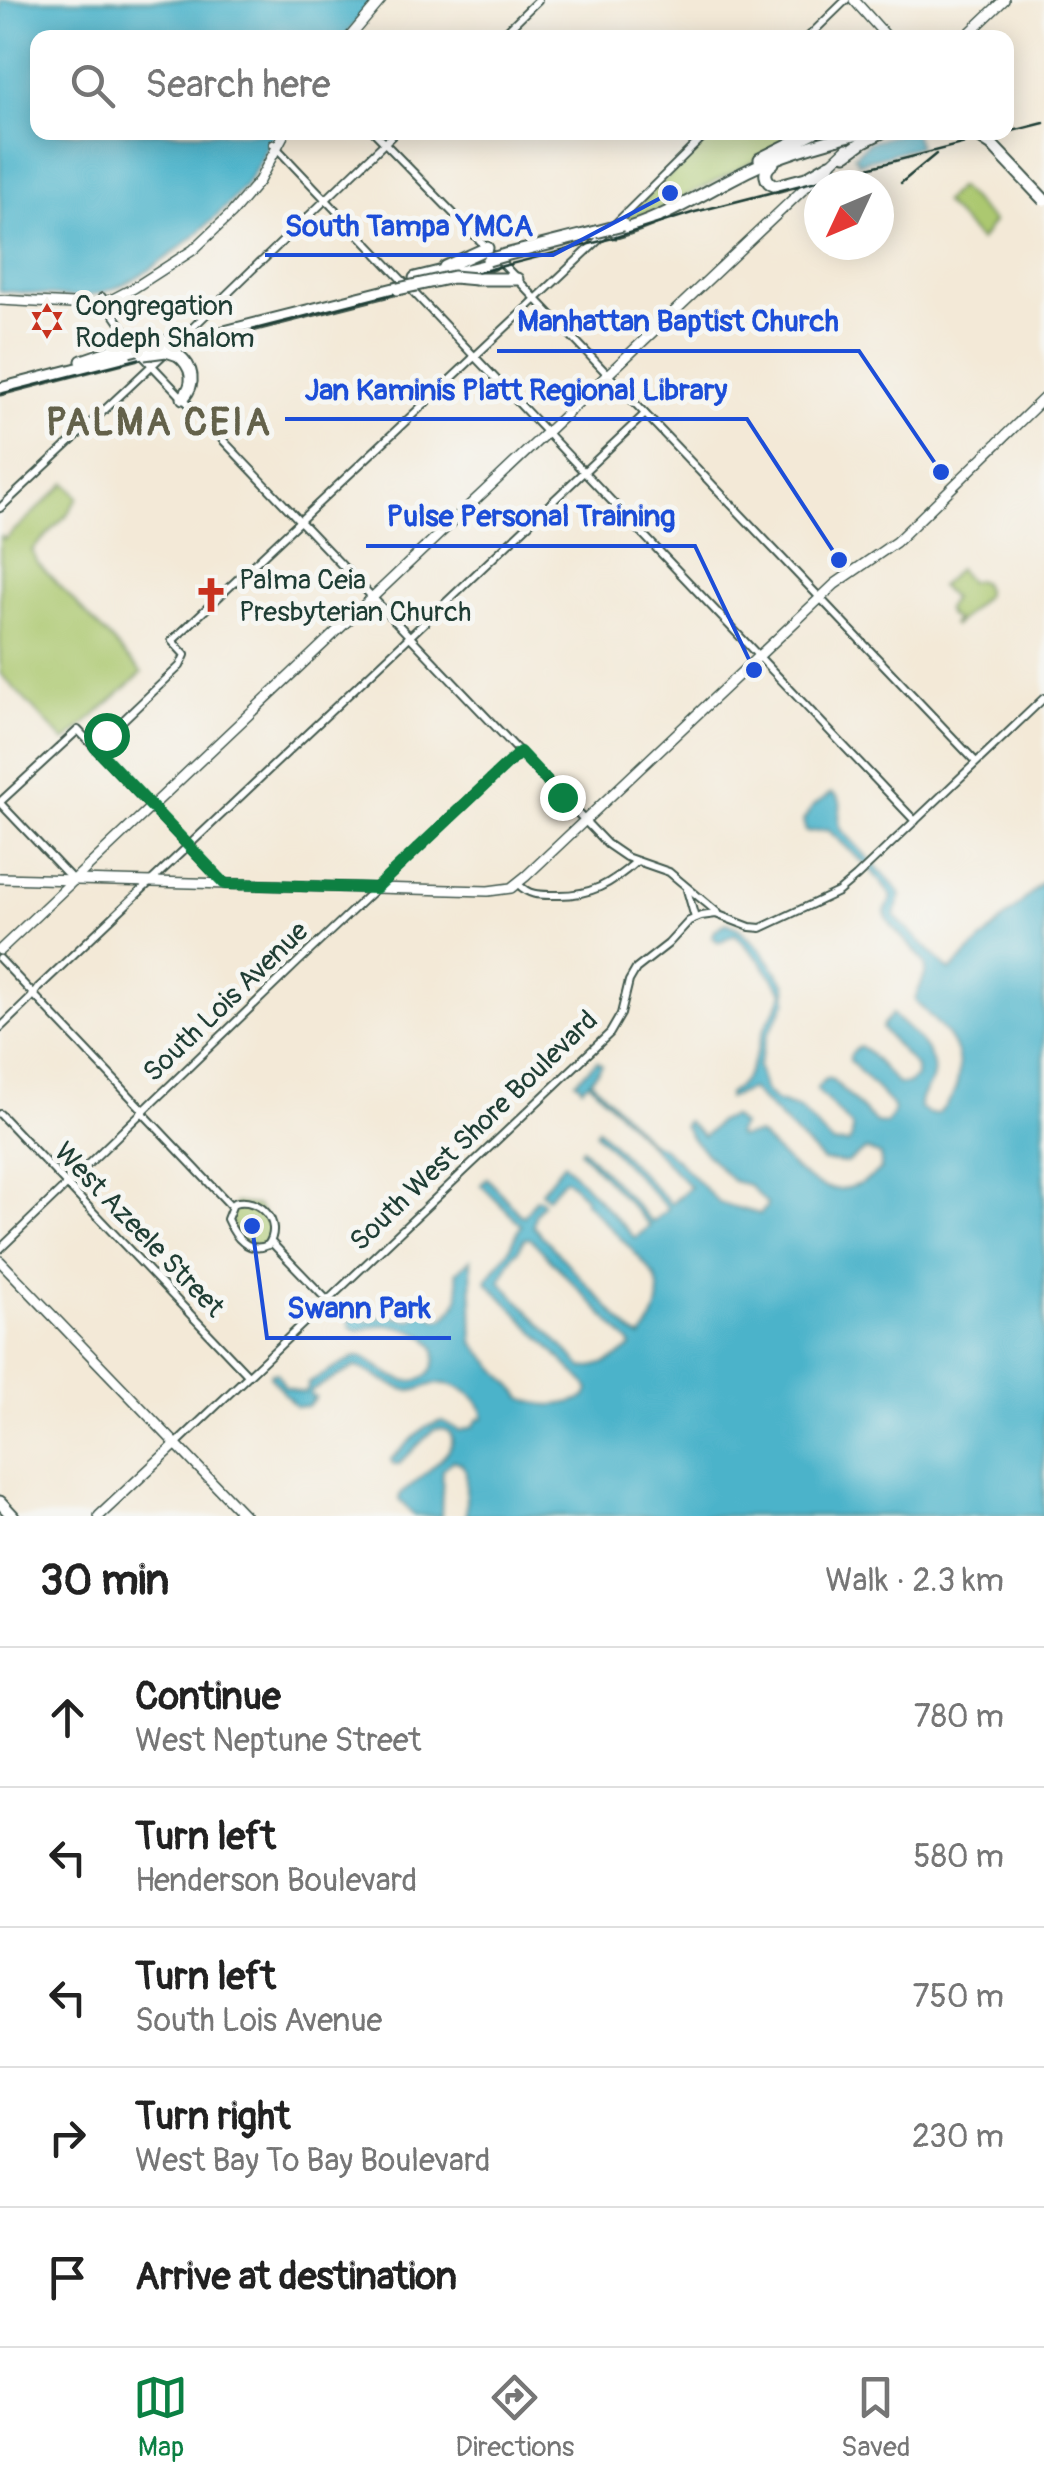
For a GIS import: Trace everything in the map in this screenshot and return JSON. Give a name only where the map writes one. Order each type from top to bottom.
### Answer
[{"type":"highway","points":[[0,386],[131,347],[188,338],[396,287],[453,277],[476,279],[510,269],[667,208],[799,140]]},
{"type":"highway","points":[[759,162],[814,140]]},
{"type":"highway","points":[[759,162],[833,140]]},
{"type":"highway","points":[[759,162],[836,140]]},
{"type":"highway","points":[[846,154],[867,140]]},
{"type":"highway","points":[[987,140],[1044,198]]},
{"type":"highway","points":[[988,140],[1044,198]]},
{"type":"highway","points":[[788,156],[767,168],[765,176],[772,184],[800,181],[830,164]]},
{"type":"highway","points":[[396,287],[485,252],[510,269]]},
{"type":"highway","points":[[0,386],[131,347],[178,355],[191,374],[183,395]]},
{"type":"highway","points":[[0,1502],[12,1516]]},
{"type":"main road","points":[[356,30],[384,0]]},
{"type":"main road","points":[[363,30],[384,0]]},
{"type":"main road","points":[[850,0],[882,30]]},
{"type":"main road","points":[[976,30],[1007,0]]},
{"type":"main road","points":[[0,298],[103,299],[126,287],[200,237],[248,188],[278,140]]},
{"type":"main road","points":[[608,376],[680,305],[740,254],[851,140]]},
{"type":"main road","points":[[84,876],[372,597],[846,154],[853,140]]},
{"type":"main road","points":[[988,140],[1044,198]]},
{"type":"main road","points":[[988,140],[1032,186]]},
{"type":"main road","points":[[740,254],[751,239]]},
{"type":"main road","points":[[670,320],[680,305]]},
{"type":"main road","points":[[0,878],[67,880],[84,876],[149,882],[497,891],[521,881],[820,598],[847,574],[896,542],[1044,398]]},
{"type":"main road","points":[[0,950],[67,880]]},
{"type":"main road","points":[[0,1264],[175,1447]]},
{"type":"main road","points":[[0,1264],[242,1516]]},
{"type":"main road","points":[[102,1516],[175,1447]]},
{"type":"main road","points":[[102,1516],[175,1447]]},
{"type":"street","points":[[507,30],[538,0]]},
{"type":"street","points":[[816,30],[850,0]]},
{"type":"street","points":[[381,140],[485,252],[510,269],[976,762]]},
{"type":"street","points":[[0,508],[389,140]]},
{"type":"street","points":[[95,747],[180,666],[185,655],[172,641],[535,298],[620,225],[702,140]]},
{"type":"street","points":[[275,146],[916,820]]},
{"type":"street","points":[[103,299],[131,347],[183,395],[584,821],[613,849],[637,862],[670,872],[722,916]]},
{"type":"street","points":[[0,1028],[149,882],[645,414]]},
{"type":"street","points":[[682,882],[692,902],[694,918],[722,916],[761,928],[838,892],[1044,698]]},
{"type":"street","points":[[67,880],[0,802],[78,730],[225,884]]},
{"type":"street","name":"South Lois Avenue","points":[[2,1245],[26,1218],[144,1111],[520,752]]},
{"type":"street","points":[[521,881],[528,891],[589,892],[608,884],[637,862]]},
{"type":"street","name":"South West Shore Boulevard","points":[[175,1447],[610,1032],[621,1014],[636,969],[694,918]]},
{"type":"street","points":[[0,959],[232,1205]]},
{"type":"street","name":"West Azeele Street","points":[[0,1114],[248,1375]]},
{"type":"street","points":[[232,1205],[247,1200],[269,1216],[275,1229],[270,1244]]},
{"type":"street","points":[[232,1205],[227,1219],[241,1240],[256,1249],[270,1244]]},
{"type":"street","points":[[270,1244],[326,1303]]},
{"type":"street","name":"South West Shore Boulevard","points":[[175,1447],[293,1335]]},
{"type":"green space","points":[[705,140],[796,140],[670,204],[621,223]]},
{"type":"green space","points":[[959,187],[993,222],[980,241],[943,202]]},
{"type":"green space","points":[[66,483],[78,497],[66,516],[32,550],[37,562],[142,673],[65,742],[0,673],[0,535],[5,539]]},
{"type":"green space","points":[[958,569],[969,582],[982,582],[986,592],[954,626],[956,620],[946,609],[952,598],[940,586]]},
{"type":"green space","points":[[235,1203],[257,1206],[275,1228],[263,1247],[247,1243],[236,1234],[231,1219]]},
{"type":"water","points":[[0,0],[376,0],[350,30],[30,30],[30,140],[271,140],[244,187],[213,219],[172,254],[127,282],[75,297],[0,291]]},
{"type":"water","points":[[917,140],[919,146],[859,163],[854,156],[869,142]]},
{"type":"water","points":[[832,793],[840,800],[841,829],[899,891],[894,916],[950,971],[1044,881],[1044,1516],[466,1516],[466,1471],[453,1460],[443,1469],[441,1516],[415,1516],[399,1500],[400,1495],[447,1453],[451,1435],[442,1429],[433,1430],[399,1464],[393,1464],[391,1459],[425,1427],[442,1421],[460,1431],[473,1427],[483,1418],[474,1398],[445,1384],[407,1390],[355,1367],[312,1390],[310,1395],[315,1397],[308,1406],[296,1407],[271,1373],[277,1373],[285,1387],[304,1393],[308,1383],[355,1357],[362,1357],[403,1380],[424,1377],[431,1371],[436,1353],[424,1336],[390,1325],[356,1331],[349,1321],[353,1317],[368,1321],[387,1316],[410,1320],[424,1312],[443,1319],[459,1298],[456,1272],[471,1259],[473,1343],[523,1398],[554,1405],[586,1397],[586,1385],[488,1283],[521,1225],[481,1185],[487,1178],[524,1216],[540,1199],[543,1203],[533,1226],[631,1332],[641,1338],[658,1303],[658,1287],[652,1273],[566,1179],[547,1198],[541,1192],[564,1163],[635,1238],[650,1226],[580,1151],[582,1148],[652,1222],[668,1209],[596,1133],[598,1129],[671,1204],[690,1187],[589,1082],[582,1088],[576,1081],[597,1061],[602,1065],[591,1080],[649,1141],[678,1161],[719,1203],[760,1214],[767,1204],[749,1185],[733,1181],[692,1139],[684,1125],[687,1121],[703,1136],[718,1121],[732,1117],[741,1125],[736,1134],[739,1137],[758,1134],[799,1172],[828,1188],[844,1189],[862,1183],[881,1169],[881,1155],[866,1150],[846,1163],[823,1161],[751,1089],[728,1098],[747,1074],[783,992],[735,934],[719,942],[712,937],[717,928],[727,923],[738,928],[759,947],[786,985],[787,1001],[768,1034],[758,1067],[764,1089],[775,1101],[800,1109],[833,1144],[849,1143],[852,1127],[817,1090],[827,1078],[876,1123],[887,1124],[894,1111],[850,1061],[859,1046],[898,1084],[908,1084],[916,1077],[916,1067],[882,1029],[892,1014],[928,1051],[932,1061],[932,1080],[920,1108],[937,1114],[951,1097],[959,1066],[954,1045],[915,1000],[925,964],[888,920],[885,912],[892,897],[871,870],[828,830],[806,832],[803,821],[813,806]],"holes":[[[530,1238],[631,1347],[615,1359],[583,1368],[500,1281],[524,1239]]]},
{"type":"railway","points":[[1014,131],[1044,123]]},
{"type":"railway","points":[[0,394],[613,238],[695,212],[977,140]]},
{"type":"railway","points":[[901,183],[936,154]]},
{"type":"place","name":"South Tampa YMCA","points":[[670,193]]},
{"type":"place","name":"Congregation Rodeph Shalom","points":[[47,321]]},
{"type":"place","name":"Manhattan Baptist Church","points":[[941,472]]},
{"type":"place","name":"Jan Kaminis Platt Regional Library","points":[[839,560]]},
{"type":"place","name":"Palma Ceia Presbyterian Church","points":[[211,595]]},
{"type":"place","name":"Pulse Personal Training","points":[[754,670]]},
{"type":"place","name":"Swann Park","points":[[252,1226]]},
{"type":"district","name":"PALMA CEIA","points":[[159,422]]},
{"type":"route","points":[[106,735],[95,747],[225,884],[376,888],[520,752],[562,797]]}]
